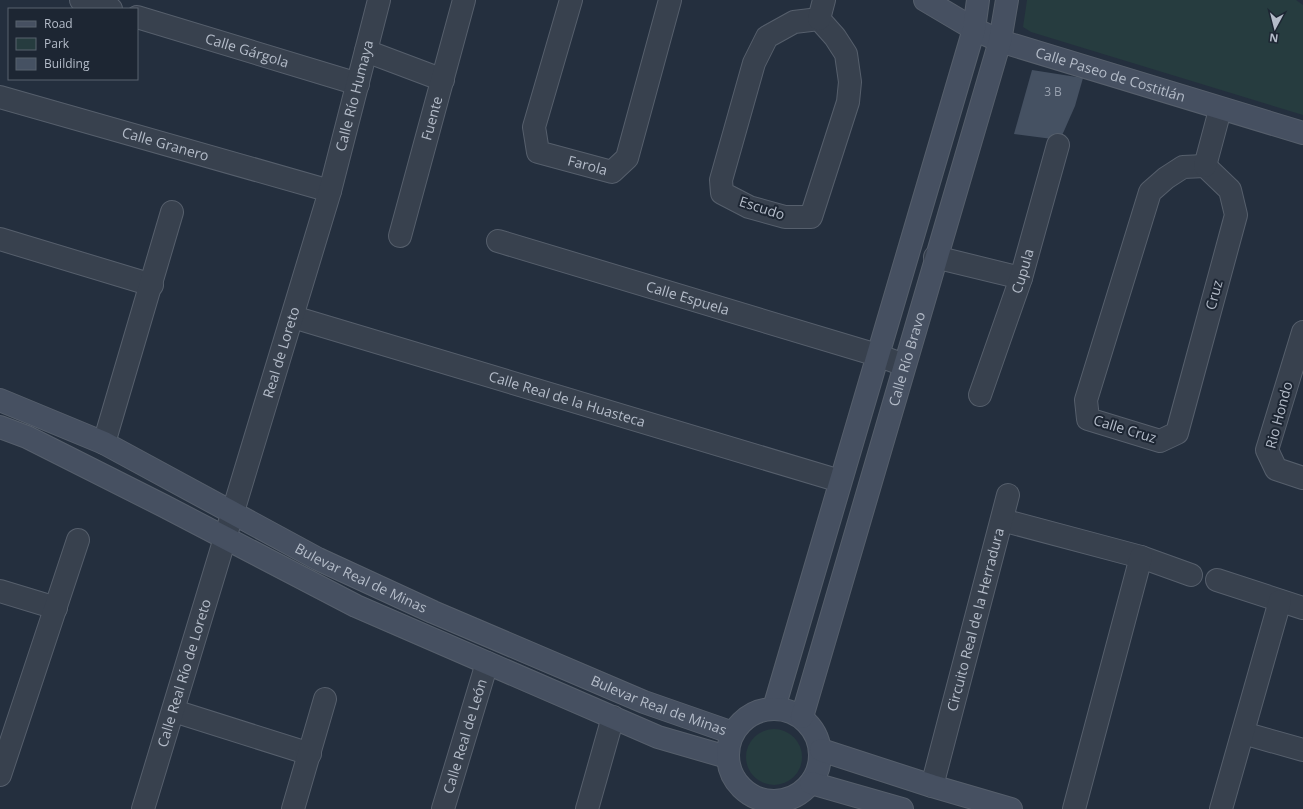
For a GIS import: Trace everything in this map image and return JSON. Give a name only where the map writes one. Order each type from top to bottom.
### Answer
[{"type":"street","points":[[81,0],[108,8]]},
{"type":"street","name":"Calle Río Humaya","points":[[330,192],[379,0]]},
{"type":"street","name":"Fuente","points":[[400,236],[464,0]]},
{"type":"street","name":"Farola","points":[[571,0],[534,127],[538,152],[612,172],[627,158],[670,0]]},
{"type":"street","name":"Calle Paseo de Costitlán","points":[[925,0],[974,29],[1000,41],[1220,110],[1303,133]]},
{"type":"street","name":"Calle Río Bravo","points":[[774,708],[974,29],[978,0]]},
{"type":"street","name":"Calle Río Bravo","points":[[802,717],[935,257],[1000,41],[1007,0]]},
{"type":"street","name":"Escudo","points":[[821,10],[846,54],[850,82],[848,102],[811,217],[785,217],[749,207],[722,193],[721,180],[754,63],[767,37],[794,22],[821,10]]},
{"type":"street","name":"Calle Gárgola","points":[[138,17],[358,84]]},
{"type":"street","points":[[366,51],[442,80]]},
{"type":"street","name":"Calle Granero","points":[[0,97],[330,192]]},
{"type":"street","points":[[1205,166],[1220,110]]},
{"type":"street","name":"Cupula","points":[[980,395],[1021,278],[1058,145]]},
{"type":"street","name":"Calle Cruz","points":[[1177,433],[1160,441],[1088,419],[1086,400],[1150,192],[1166,178],[1183,167],[1205,166]]},
{"type":"street","name":"Cruz","points":[[1177,433],[1236,216],[1230,190],[1205,166]]},
{"type":"street","name":"Real de Loreto","points":[[225,538],[330,192]]},
{"type":"street","points":[[104,443],[172,212]]},
{"type":"street","points":[[0,239],[152,284]]},
{"type":"street","name":"Calle Espuela","points":[[498,241],[877,355],[904,365]]},
{"type":"street","points":[[935,257],[1021,278]]},
{"type":"street","name":"Calle Real de la Huasteca","points":[[293,317],[840,481]]},
{"type":"street","name":"Rio Hondo","points":[[1303,332],[1267,450],[1276,469],[1303,478]]},
{"type":"street","name":"Bulevar Real de Minas","points":[[0,400],[104,443],[318,559],[433,612],[644,702],[733,733]]},
{"type":"street","name":"Bulevar Real de Minas","points":[[0,427],[27,437],[356,606],[658,737],[727,757]]},
{"type":"street","points":[[1002,520],[1008,495]]},
{"type":"street","name":"Circuito Real de la Herradura","points":[[932,786],[1002,520],[1141,557],[1192,575]]},
{"type":"street","name":"Calle Real Río de Loreto","points":[[143,809],[225,538]]},
{"type":"street","points":[[0,775],[5,747],[56,608],[78,540]]},
{"type":"street","points":[[1074,809],[1141,557]]},
{"type":"street","points":[[1217,580],[1303,608]]},
{"type":"street","points":[[0,591],[56,608]]},
{"type":"street","points":[[1221,809],[1280,601]]},
{"type":"street","name":"Calle Real de León","points":[[443,809],[487,663]]},
{"type":"street","points":[[293,809],[325,700]]},
{"type":"street","points":[[774,708],[788,710],[802,717],[811,726],[818,737],[821,750],[821,762],[811,783],[794,797],[772,805],[761,799],[747,802],[731,772],[727,757],[733,733],[743,720],[757,711],[774,708]]},
{"type":"street","points":[[174,710],[310,754]]},
{"type":"street","points":[[587,809],[613,717]]},
{"type":"street","points":[[1243,733],[1303,750]]},
{"type":"street","points":[[821,750],[932,786],[1011,809]]},
{"type":"street","points":[[811,783],[902,809]]},
{"type":"green space","points":[[1027,0],[1296,0],[1303,5],[1303,115],[1031,32],[1023,27]]},
{"type":"green space","points":[[769,729],[779,729],[794,737],[800,746],[802,757],[800,768],[794,777],[779,785],[769,785],[758,780],[751,773],[746,762],[746,752],[751,741],[758,734]]},
{"type":"building","points":[[1032,70],[1083,78],[1075,106],[1060,140],[1014,134]]}]
